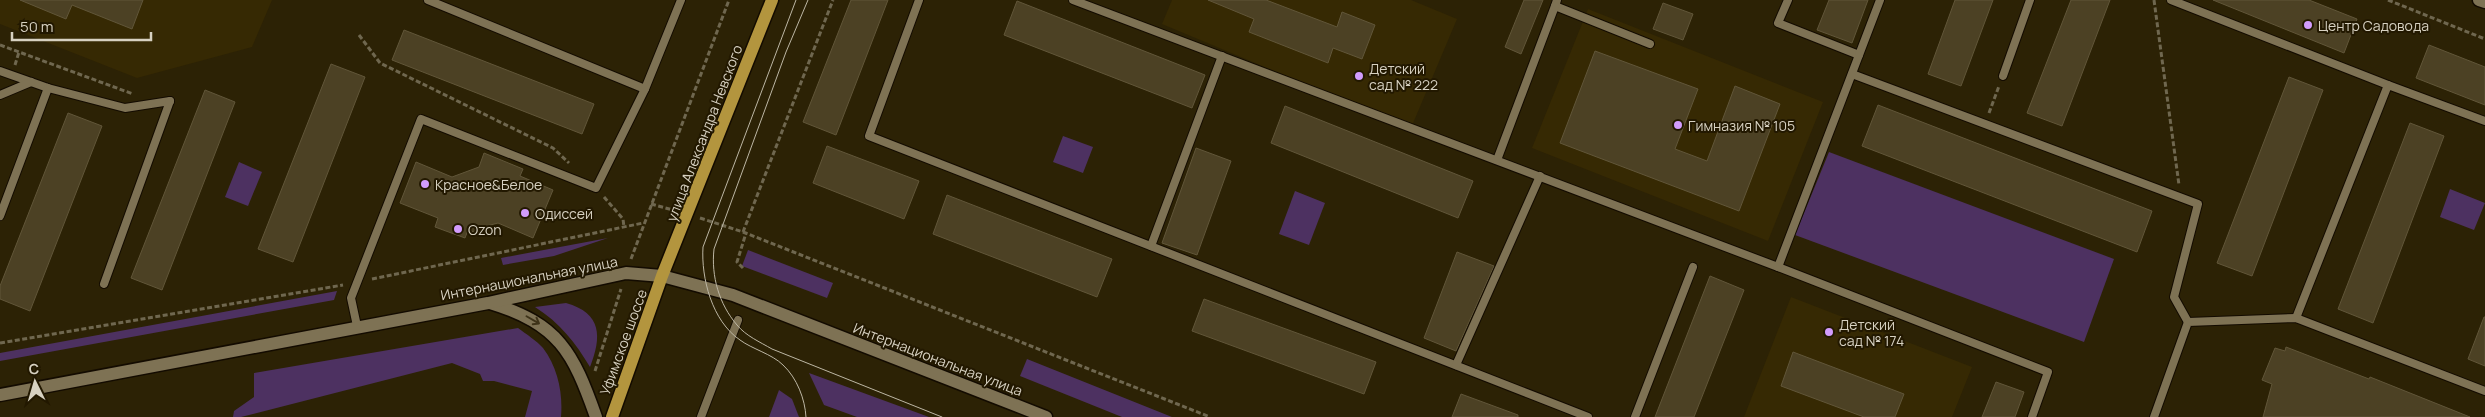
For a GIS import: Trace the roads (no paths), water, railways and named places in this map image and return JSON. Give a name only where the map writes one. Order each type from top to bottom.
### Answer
[{"type":"main road","name":"улица Александра Невского","points":[[662,276],[772,0]]},
{"type":"main road","points":[[2479,0],[2485,2]]},
{"type":"main road","name":"Интернациональная улица","points":[[0,395],[357,326],[488,303],[626,274],[662,276],[733,295],[1046,417]]},
{"type":"main road","name":"Уфимское шоссе","points":[[612,417],[662,276]]},
{"type":"main road","points":[[488,303],[518,312],[547,328],[564,346],[588,392],[596,417]]},
{"type":"lane","points":[[428,0],[645,89]]},
{"type":"lane","points":[[357,326],[351,298],[420,119],[596,188],[645,89],[681,0]]},
{"type":"lane","points":[[919,0],[869,136],[1588,417]]},
{"type":"lane","points":[[1076,0],[1778,267],[2048,372],[2032,417]]},
{"type":"lane","points":[[1788,0],[1778,23],[1859,56]]},
{"type":"lane","points":[[1778,267],[1880,0]]},
{"type":"lane","points":[[2003,76],[2030,0]]},
{"type":"lane","points":[[2171,0],[2485,121]]},
{"type":"lane","points":[[1497,160],[1556,3],[1650,44]]},
{"type":"lane","points":[[1151,246],[1222,56]]},
{"type":"lane","points":[[0,71],[48,88],[125,108],[170,101],[104,284]]},
{"type":"lane","points":[[1852,74],[2198,204],[2174,297],[2188,322],[2154,417]]},
{"type":"lane","points":[[0,95],[31,82]]},
{"type":"lane","points":[[2296,318],[2388,85]]},
{"type":"lane","points":[[0,216],[48,88]]},
{"type":"lane","points":[[1456,365],[1540,176]]},
{"type":"lane","points":[[1635,417],[1693,267]]},
{"type":"lane","points":[[2188,322],[2296,318],[2485,391]]},
{"type":"lane","points":[[701,417],[738,320]]},
{"type":"tram line","points":[[796,0],[703,247],[703,259],[706,285],[715,310],[722,322],[740,340],[778,361],[788,370],[799,389],[806,417]]},
{"type":"tram line","points":[[808,0],[786,52],[714,249],[715,279],[721,299],[737,325],[772,349],[942,417]]},
{"type":"place","name":"Центр Садовода","points":[[2308,25]]},
{"type":"place","name":"Детский сад № 222","points":[[1359,76]]},
{"type":"place","name":"Гимназия № 105","points":[[1678,125]]},
{"type":"place","name":"Красное&Белое","points":[[425,184]]},
{"type":"place","name":"Одиссей","points":[[525,213]]},
{"type":"place","name":"Ozon","points":[[458,229]]},
{"type":"place","name":"Детский сад № 174","points":[[1829,332]]}]
